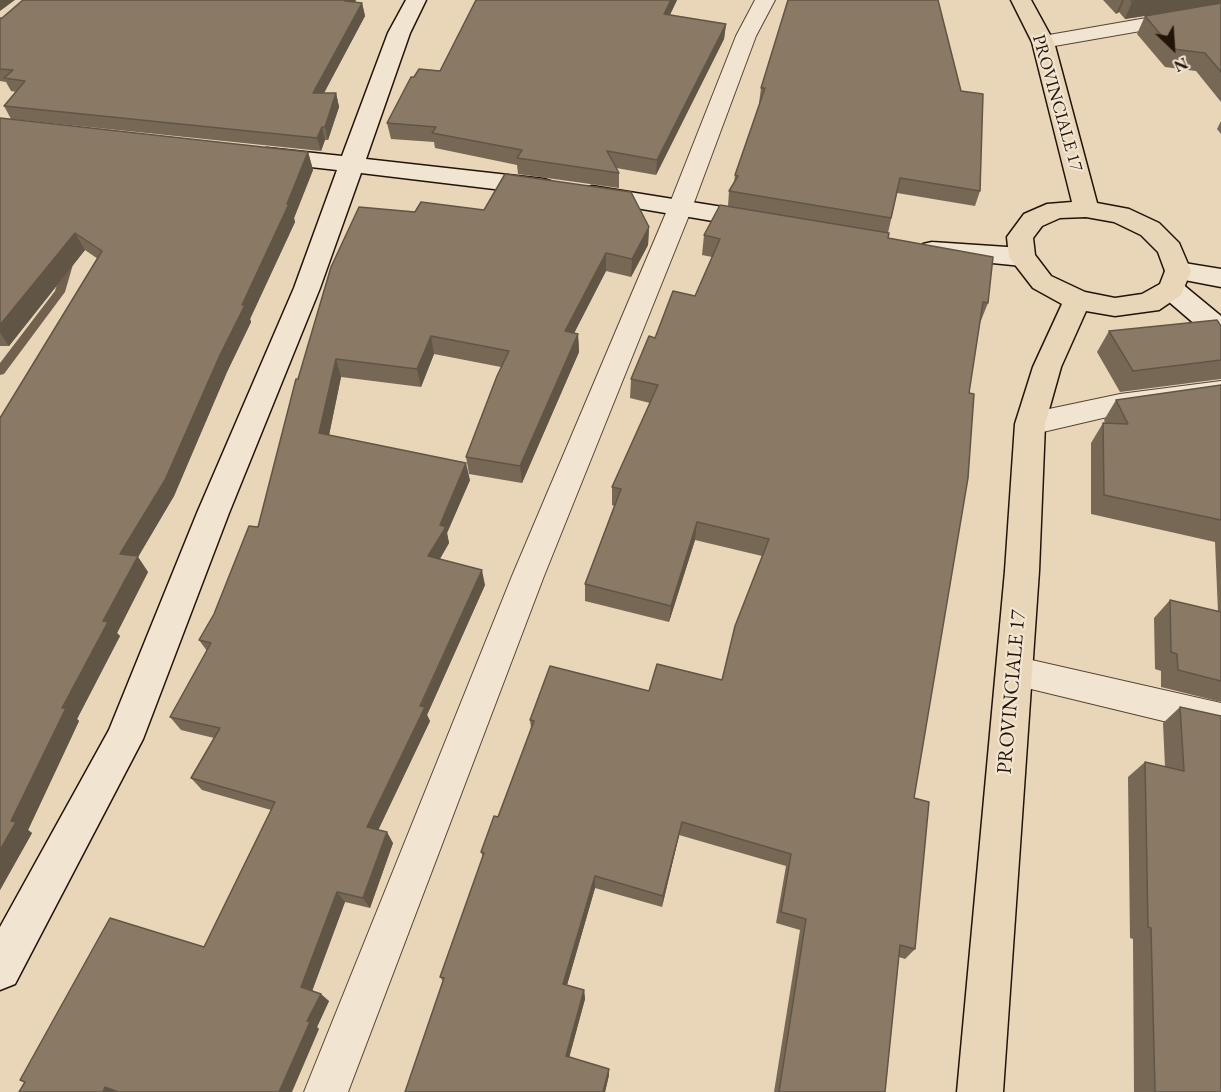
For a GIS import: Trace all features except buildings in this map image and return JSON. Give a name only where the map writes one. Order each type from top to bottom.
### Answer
[{"type":"main road","name":"PROVINCIALE 17","points":[[1021,0],[1043,42],[1086,208]]},
{"type":"main road","points":[[1086,208],[1120,215],[1150,230],[1170,249],[1174,280],[1149,303],[1115,307],[1078,300],[1042,282],[1022,257],[1020,237],[1033,220],[1056,210],[1086,208]]},
{"type":"main road","name":"PROVINCIALE 17","points":[[980,1092],[1014,671],[1030,424],[1047,367],[1063,328],[1078,300]]},
{"type":"street","points":[[0,969],[124,739],[213,513],[307,288],[399,33],[416,0]]},
{"type":"street","points":[[326,1092],[528,576],[680,208],[746,36],[765,0]]},
{"type":"street","points":[[1043,42],[1221,11]]},
{"type":"street","points":[[246,153],[569,190],[786,226]]},
{"type":"street","points":[[904,246],[1022,257]]},
{"type":"street","points":[[1174,280],[1221,278]]},
{"type":"street","points":[[1174,280],[1221,331]]},
{"type":"street","points":[[1030,424],[1120,404],[1221,391]]},
{"type":"street","points":[[1014,671],[1221,719]]},
{"type":"waterway","points":[[0,371],[60,292],[69,261]]}]
